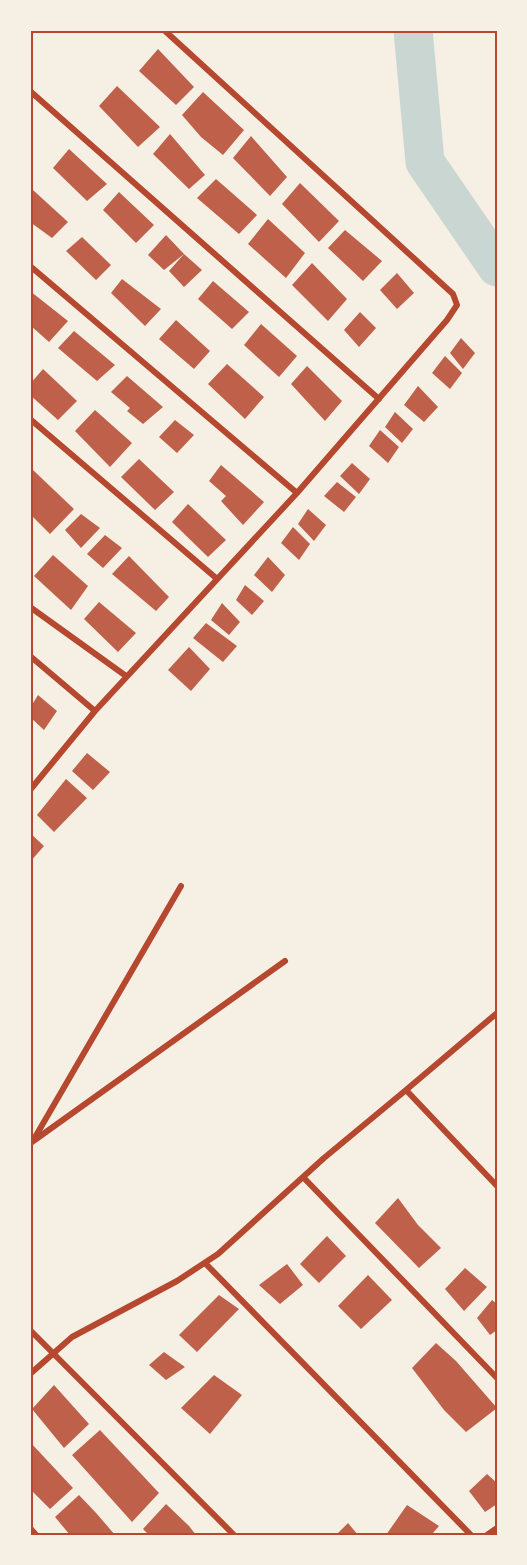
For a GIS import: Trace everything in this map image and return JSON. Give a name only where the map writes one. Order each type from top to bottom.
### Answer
[{"type":"street","points":[[30,790],[126,676],[297,493],[447,320],[457,305],[453,294],[164,30]]},
{"type":"street","points":[[30,91],[379,399]]},
{"type":"street","points":[[30,266],[297,493]]},
{"type":"street","points":[[30,419],[216,578]]},
{"type":"street","points":[[30,607],[126,676]]},
{"type":"street","points":[[30,656],[95,711]]},
{"type":"street","points":[[31,1143],[181,886]]},
{"type":"street","points":[[31,1143],[285,961]]},
{"type":"street","points":[[30,1374],[72,1337],[177,1281],[218,1254],[372,1116],[497,1013]]},
{"type":"street","points":[[406,1090],[497,1186]]},
{"type":"street","points":[[303,1177],[497,1378]]},
{"type":"street","points":[[205,1263],[471,1535]]},
{"type":"street","points":[[30,1330],[234,1535]]},
{"type":"street","points":[[30,1528],[36,1535]]},
{"type":"street","points":[[488,1535],[497,1528]]},
{"type":"building","points":[[158,49],[194,87],[176,105],[139,71]]},
{"type":"building","points":[[117,86],[160,127],[138,147],[99,106]]},
{"type":"building","points":[[203,92],[244,130],[223,155],[201,137],[182,115]]},
{"type":"building","points":[[170,134],[205,175],[189,189],[153,154]]},
{"type":"building","points":[[251,136],[287,177],[270,196],[233,158]]},
{"type":"building","points":[[69,149],[107,184],[87,201],[53,168]]},
{"type":"building","points":[[216,179],[257,215],[239,234],[197,198]]},
{"type":"building","points":[[300,183],[339,221],[319,242],[282,204]]},
{"type":"building","points":[[33,190],[68,222],[52,238],[30,222],[30,193]]},
{"type":"building","points":[[119,192],[154,225],[136,243],[103,210]]},
{"type":"building","points":[[268,219],[305,253],[286,278],[248,244]]},
{"type":"building","points":[[345,230],[382,261],[363,281],[328,248]]},
{"type":"building","points":[[166,235],[184,254],[164,270],[148,255]]},
{"type":"building","points":[[82,237],[111,265],[96,280],[66,251]]},
{"type":"building","points":[[184,254],[202,270],[184,287],[169,271]]},
{"type":"building","points":[[312,263],[347,299],[328,321],[292,285]]},
{"type":"building","points":[[397,273],[414,293],[397,309],[380,290]]},
{"type":"building","points":[[122,279],[161,309],[145,326],[111,293]]},
{"type":"building","points":[[213,281],[249,312],[232,329],[198,299]]},
{"type":"building","points":[[30,291],[68,321],[49,342],[30,325]]},
{"type":"building","points":[[360,312],[376,328],[359,347],[344,330]]},
{"type":"building","points":[[176,320],[210,351],[194,369],[159,339]]},
{"type":"building","points":[[261,324],[297,356],[279,377],[244,345]]},
{"type":"building","points":[[74,331],[115,365],[97,381],[58,348]]},
{"type":"building","points":[[461,338],[475,353],[463,369],[450,353]]},
{"type":"building","points":[[445,356],[462,373],[450,389],[432,373]]},
{"type":"building","points":[[227,364],[264,397],[245,419],[208,384]]},
{"type":"building","points":[[307,366],[342,401],[325,421],[291,384]]},
{"type":"building","points":[[43,369],[77,401],[58,420],[30,395],[30,384]]},
{"type":"building","points":[[127,376],[163,407],[143,424],[127,411],[130,408],[111,392]]},
{"type":"building","points":[[418,386],[438,407],[424,422],[404,405]]},
{"type":"building","points":[[95,410],[132,443],[110,467],[75,431]]},
{"type":"building","points":[[395,412],[413,429],[402,443],[385,427]]},
{"type":"building","points":[[175,420],[194,435],[177,453],[159,437]]},
{"type":"building","points":[[380,430],[399,447],[388,463],[369,446]]},
{"type":"building","points":[[139,459],[174,492],[155,510],[121,477]]},
{"type":"building","points":[[352,463],[370,479],[359,494],[340,476]]},
{"type":"building","points":[[221,465],[264,502],[243,525],[221,501],[226,496],[209,481]]},
{"type":"building","points":[[33,470],[74,509],[50,534],[30,514],[30,473]]},
{"type":"building","points":[[337,482],[356,497],[344,512],[324,496]]},
{"type":"building","points":[[188,504],[226,540],[208,557],[172,522]]},
{"type":"building","points":[[308,509],[326,525],[314,541],[298,524]]},
{"type":"building","points":[[81,514],[100,528],[81,548],[65,530]]},
{"type":"building","points":[[293,527],[310,544],[299,560],[281,543]]},
{"type":"building","points":[[105,535],[122,548],[103,568],[87,554]]},
{"type":"building","points":[[53,555],[88,586],[71,610],[34,576]]},
{"type":"building","points":[[129,556],[169,597],[156,611],[112,574]]},
{"type":"building","points":[[268,557],[285,575],[272,592],[254,575]]},
{"type":"building","points":[[245,585],[264,601],[252,615],[236,600]]},
{"type":"building","points":[[99,602],[136,633],[118,652],[84,619]]},
{"type":"building","points":[[222,603],[240,622],[229,635],[211,620]]},
{"type":"building","points":[[206,623],[237,646],[223,662],[193,638]]},
{"type":"building","points":[[189,647],[210,669],[191,691],[168,670]]},
{"type":"building","points":[[38,695],[57,711],[44,730],[30,717],[30,708]]},
{"type":"building","points":[[87,753],[110,772],[93,790],[72,771]]},
{"type":"building","points":[[66,779],[87,798],[54,832],[37,815]]},
{"type":"building","points":[[30,833],[44,846],[30,862]]},
{"type":"building","points":[[398,1198],[418,1225],[441,1248],[419,1268],[375,1223]]},
{"type":"building","points":[[327,1236],[346,1256],[319,1283],[300,1264]]},
{"type":"building","points":[[287,1264],[303,1285],[280,1304],[259,1285]]},
{"type":"building","points":[[465,1268],[487,1287],[464,1311],[445,1289]]},
{"type":"building","points":[[368,1275],[392,1300],[361,1329],[338,1306]]},
{"type":"building","points":[[219,1295],[239,1309],[197,1352],[179,1335]]},
{"type":"building","points":[[492,1300],[497,1304],[497,1330],[490,1335],[477,1318]]},
{"type":"building","points":[[436,1343],[456,1361],[497,1408],[466,1432],[444,1410],[412,1368]]},
{"type":"building","points":[[164,1352],[185,1367],[166,1380],[149,1365]]},
{"type":"building","points":[[214,1375],[242,1395],[210,1434],[181,1408]]},
{"type":"building","points":[[54,1385],[89,1424],[64,1448],[32,1409]]},
{"type":"building","points":[[100,1430],[159,1493],[132,1522],[72,1455]]},
{"type":"building","points":[[30,1442],[73,1488],[50,1509],[30,1489]]},
{"type":"building","points":[[487,1474],[497,1483],[497,1504],[485,1512],[469,1491]]},
{"type":"building","points":[[79,1495],[115,1535],[70,1535],[55,1517]]},
{"type":"building","points":[[166,1504],[196,1535],[149,1535],[143,1529]]},
{"type":"building","points":[[407,1505],[439,1526],[433,1533],[436,1535],[386,1535]]},
{"type":"building","points":[[348,1523],[358,1535],[336,1535]]},
{"type":"waterway","points":[[413,30],[425,162],[497,267]]}]
